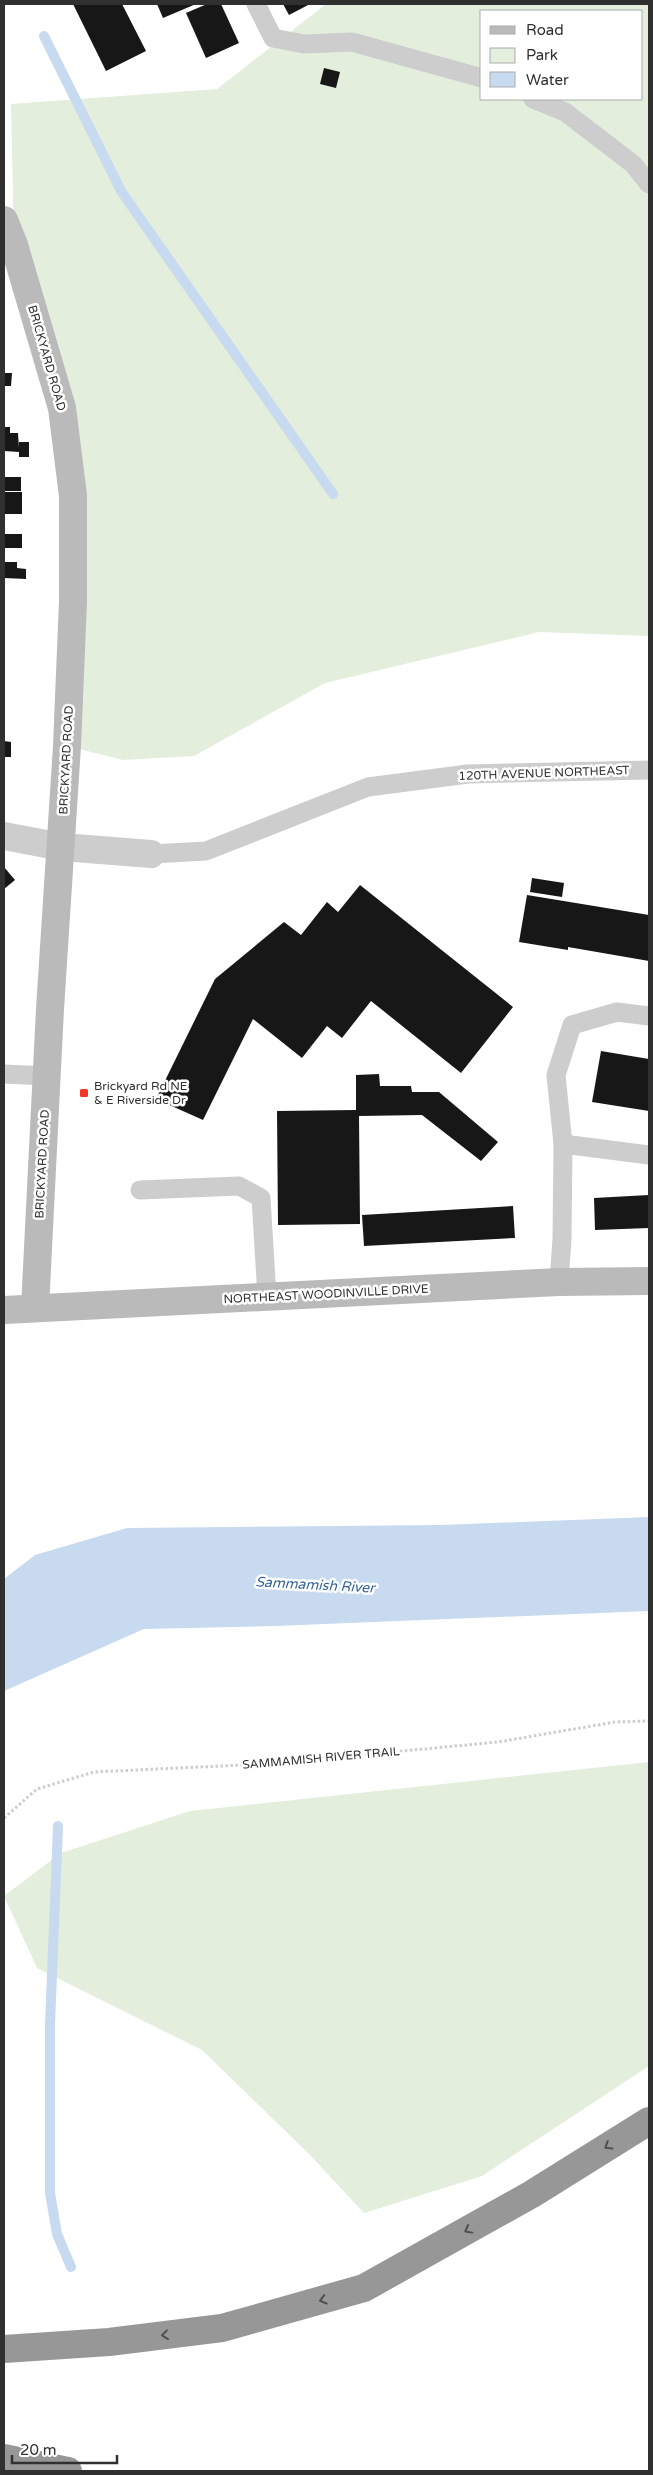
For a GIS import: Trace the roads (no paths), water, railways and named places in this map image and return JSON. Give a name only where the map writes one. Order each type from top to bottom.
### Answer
[{"type":"highway","points":[[4,2349],[109,2342],[222,2328],[364,2288],[532,2194],[649,2121]]},
{"type":"highway","points":[[4,2458],[68,2471]]},
{"type":"street","name":"BRICKYARD ROAD","points":[[4,220],[14,245],[62,408],[73,496],[73,601],[62,846],[47,1076],[35,1308]]},
{"type":"street","name":"120TH AVENUE NORTHEAST","points":[[4,836],[62,846],[151,854]]},
{"type":"street","name":"NORTHEAST WOODINVILLE DRIVE","points":[[4,1310],[559,1282],[649,1281]]},
{"type":"lane","points":[[256,4],[272,38],[304,44],[352,42],[480,77]]},
{"type":"lane","points":[[535,100],[565,112],[632,164],[649,184]]},
{"type":"lane","name":"120TH AVENUE NORTHEAST","points":[[151,854],[206,851],[368,787],[468,774],[649,770]]},
{"type":"lane","points":[[559,1282],[562,1239],[563,1144],[556,1075],[572,1025],[618,1012],[649,1016]]},
{"type":"lane","points":[[4,1074],[47,1076]]},
{"type":"lane","points":[[563,1144],[649,1155]]},
{"type":"lane","points":[[140,1190],[239,1186],[261,1198],[267,1296]]},
{"type":"water","name":"Sammamish River","points":[[649,1517],[649,1611],[275,1626],[144,1629],[4,1691],[4,1579],[35,1555],[127,1528],[440,1525]]},
{"type":"waterway","points":[[44,36],[121,191],[333,494]]},
{"type":"waterway","points":[[58,1826],[50,2024],[50,2193],[57,2234],[71,2267]]},
{"type":"place","name":"Brickyard Rd NE & E Riverside Dr","points":[[84,1093]]}]
